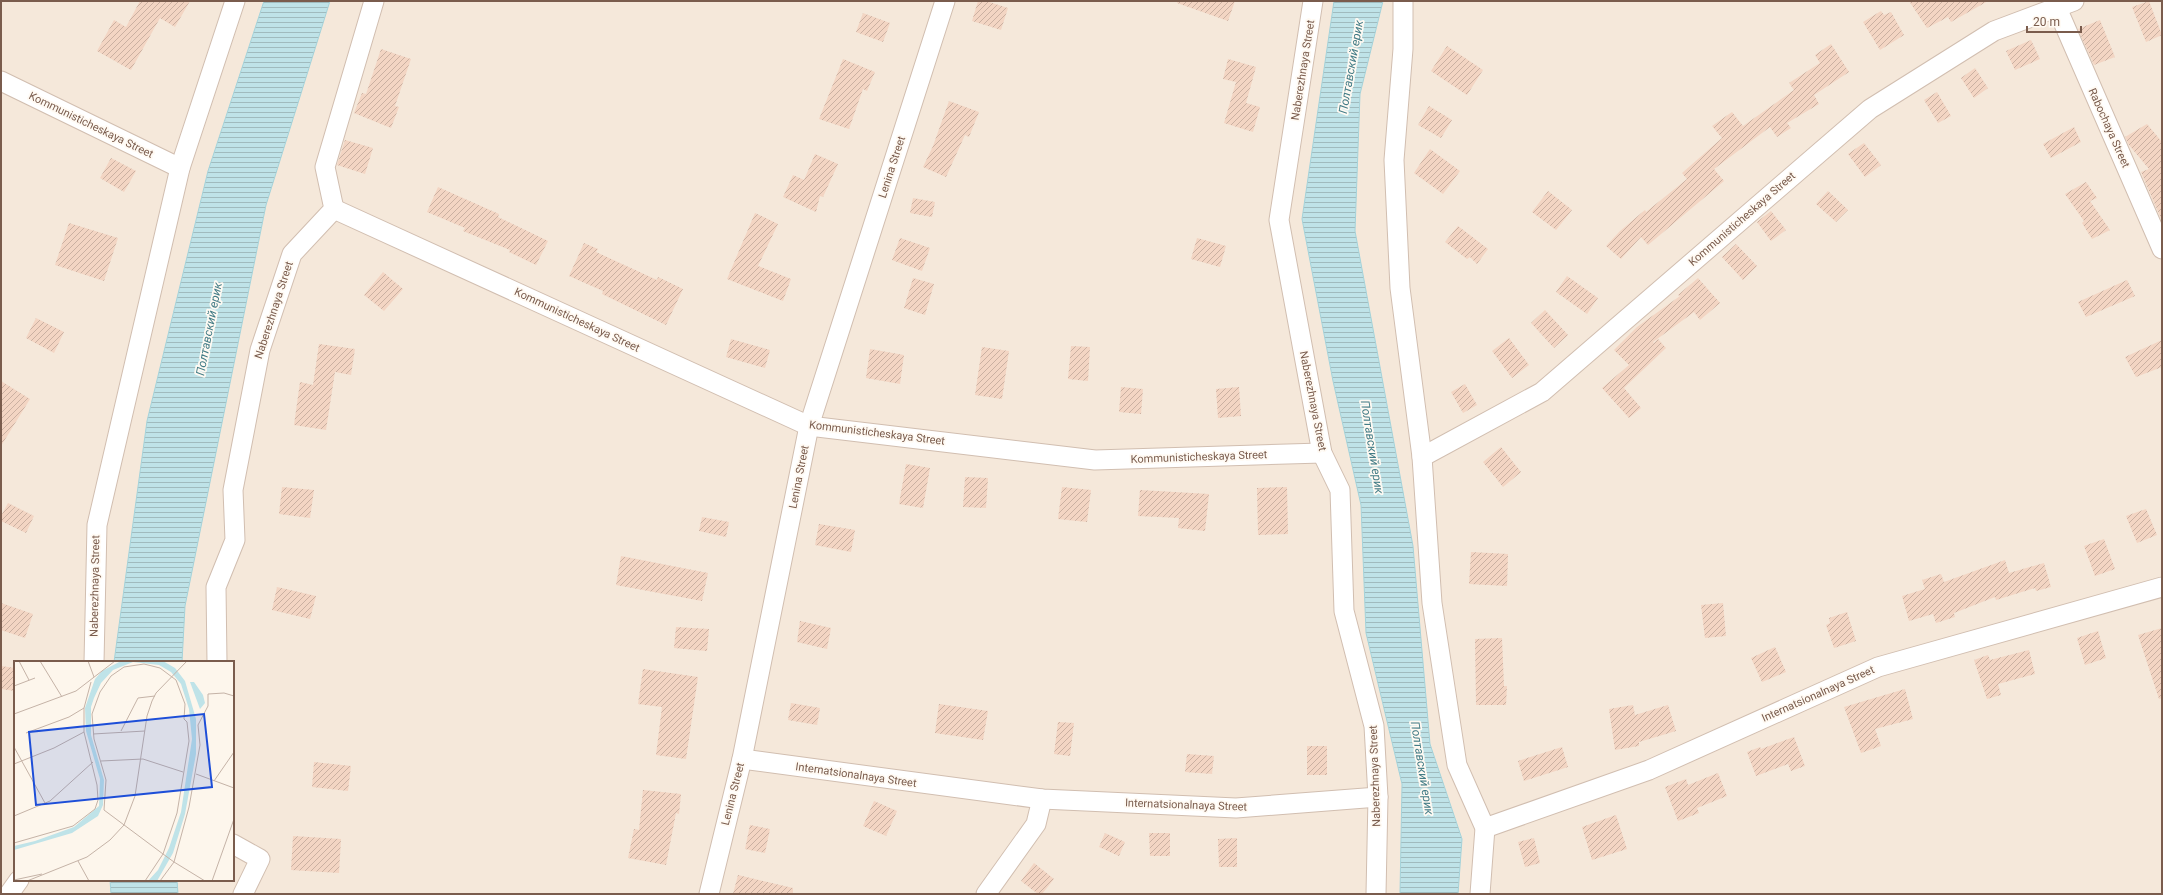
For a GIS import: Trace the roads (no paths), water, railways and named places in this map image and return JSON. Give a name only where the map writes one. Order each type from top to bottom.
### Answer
[{"type":"street","name":"Naberezhnaya Street","points":[[94,661],[97,525],[180,168],[235,1]]},
{"type":"street","points":[[334,209],[325,167],[374,1]]},
{"type":"street","name":"Lenina Street","points":[[709,894],[742,759],[809,426],[945,1]]},
{"type":"street","name":"Naberezhnaya Street","points":[[1313,1],[1279,220],[1322,453],[1340,490],[1344,612],[1374,726],[1378,797],[1376,894]]},
{"type":"street","points":[[1403,1],[1403,49],[1394,160],[1400,288],[1422,457],[1432,603],[1457,765],[1485,828],[1480,894]]},
{"type":"street","name":"Kommunisticheskaya Street","points":[[1422,457],[1542,392],[1870,109],[1994,32],[2074,1]]},
{"type":"street","name":"Rabochaya Street","points":[[2057,8],[2162,249]]},
{"type":"street","name":"Kommunisticheskaya Street","points":[[1,81],[180,168]]},
{"type":"street","name":"Naberezhnaya Street","points":[[217,661],[216,587],[235,540],[233,490],[260,350],[292,254],[334,209]]},
{"type":"street","name":"Kommunisticheskaya Street","points":[[334,209],[809,426],[1095,460],[1322,453]]},
{"type":"street","name":"Internatsionalnaya Street","points":[[1485,828],[1649,770],[1878,667],[2162,587]]},
{"type":"street","name":"Internatsionalnaya Street","points":[[742,759],[1042,799],[1236,808],[1378,797]]},
{"type":"street","points":[[986,894],[1036,824],[1042,799]]},
{"type":"street","points":[[234,845],[260,859],[243,894]]},
{"type":"street","points":[[9,894],[18,881]]},
{"type":"water","name":"Полтавский ерик","points":[[264,1],[330,1],[266,205],[185,606],[182,661],[114,661],[147,421],[208,171]]},
{"type":"water","name":"Полтавский ерик","points":[[1334,1],[1383,1],[1360,94],[1355,231],[1413,546],[1430,744],[1462,839],[1458,894],[1400,894],[1402,784],[1366,633],[1361,505],[1333,381],[1302,219]]},
{"type":"water","points":[[110,881],[177,881],[178,894],[111,894]]}]
